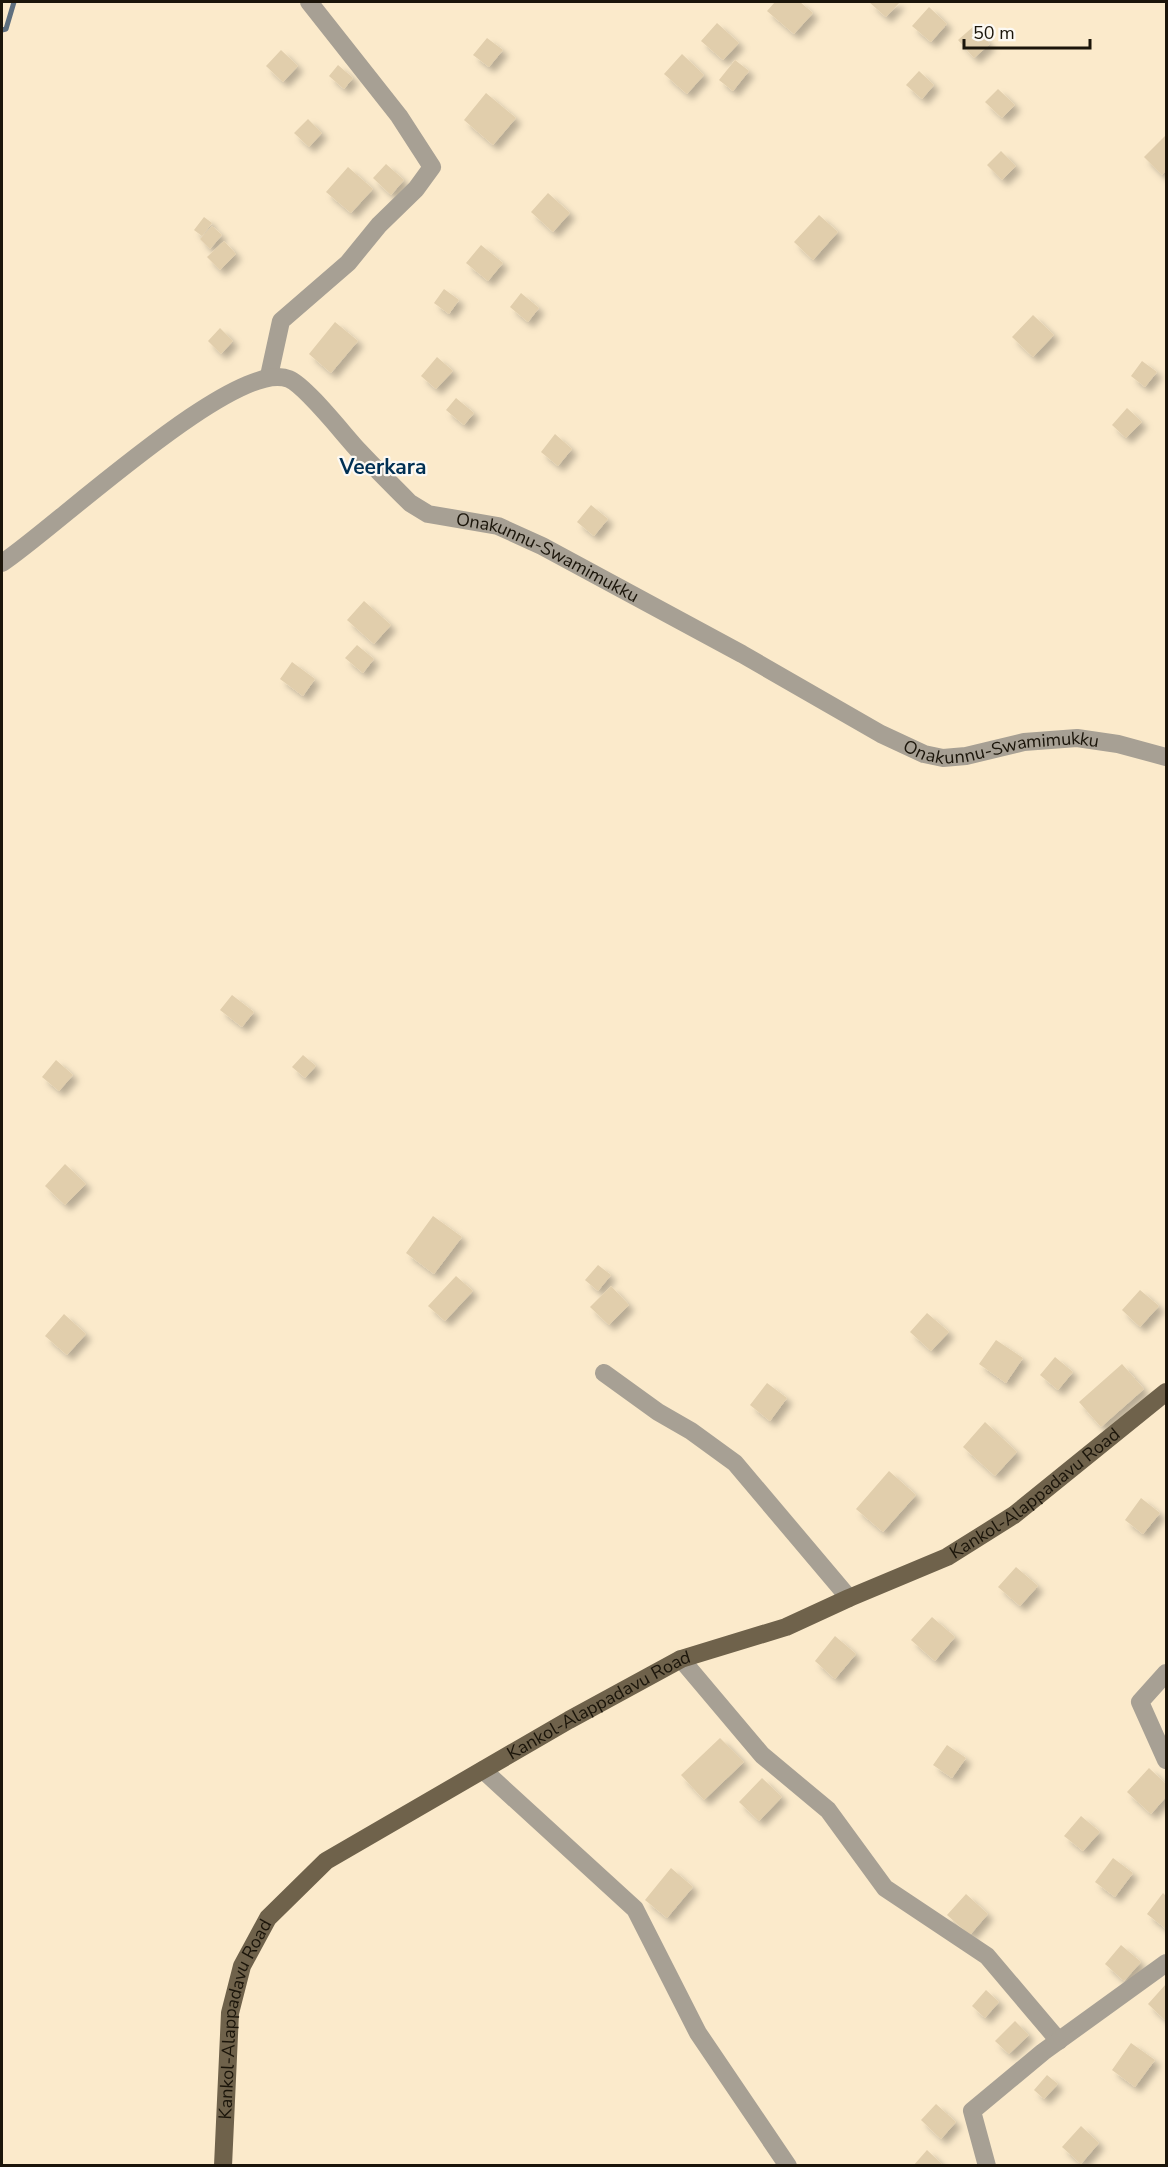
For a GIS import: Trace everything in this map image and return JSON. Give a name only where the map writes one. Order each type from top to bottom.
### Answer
[{"type":"main road","name":"Kankol-Alappadavu Road","points":[[223,2166],[230,2013],[242,1966],[268,1918],[326,1862],[569,1720],[681,1659],[786,1627],[947,1557],[1014,1515],[1166,1395]]},
{"type":"street","points":[[2,563],[187,417],[250,382],[269,376],[281,321],[348,263],[379,225],[416,189],[432,167],[399,116],[309,2]]},
{"type":"street","name":"Onakunnu-Swamimukku","points":[[269,376],[289,379],[309,396],[410,503],[428,514],[498,526],[542,546],[742,654],[881,734],[924,754],[943,758],[966,756],[1024,742],[1077,738],[1118,744],[1167,757]]},
{"type":"street","points":[[604,1374],[735,1463],[849,1598]]},
{"type":"street","points":[[681,1659],[762,1755],[828,1810],[885,1888],[987,1956],[1059,2041]]},
{"type":"street","points":[[1167,1673],[1140,1702],[1167,1760]]},
{"type":"street","points":[[483,1770],[635,1909],[698,2033],[788,2166]]},
{"type":"street","points":[[987,2166],[972,2111],[1059,2041],[1167,1963]]},
{"type":"building","points":[[775,2],[800,2],[813,13],[794,34],[767,11]]},
{"type":"building","points":[[869,2],[900,2],[886,17]]},
{"type":"building","points":[[929,7],[947,24],[931,42],[912,26]]},
{"type":"building","points":[[717,23],[739,43],[723,60],[701,41]]},
{"type":"building","points":[[974,26],[990,44],[974,58],[958,40]]},
{"type":"building","points":[[487,38],[503,50],[489,67],[473,55]]},
{"type":"building","points":[[281,50],[298,66],[283,82],[266,66]]},
{"type":"building","points":[[682,54],[704,75],[687,94],[664,74]]},
{"type":"building","points":[[735,60],[749,71],[733,91],[719,80]]},
{"type":"building","points":[[338,65],[353,78],[344,89],[329,76]]},
{"type":"building","points":[[919,71],[934,85],[922,99],[906,85]]},
{"type":"building","points":[[998,89],[1015,105],[1002,118],[985,102]]},
{"type":"building","points":[[486,93],[516,118],[493,145],[464,120]]},
{"type":"building","points":[[308,119],[322,133],[309,147],[294,133]]},
{"type":"building","points":[[1165,136],[1166,171],[1162,175],[1144,157]]},
{"type":"building","points":[[1001,151],[1016,166],[1002,180],[987,165]]},
{"type":"building","points":[[386,164],[404,180],[391,195],[373,178]]},
{"type":"building","points":[[348,167],[373,189],[351,213],[326,192]]},
{"type":"building","points":[[548,193],[570,213],[553,232],[531,212]]},
{"type":"building","points":[[819,215],[838,232],[813,260],[794,242]]},
{"type":"building","points":[[204,217],[212,223],[202,236],[194,230]]},
{"type":"building","points":[[212,226],[222,235],[210,249],[200,239]]},
{"type":"building","points":[[224,241],[236,254],[220,270],[207,257]]},
{"type":"building","points":[[481,245],[503,263],[488,281],[466,263]]},
{"type":"building","points":[[444,289],[459,300],[449,314],[434,303]]},
{"type":"building","points":[[521,293],[539,308],[528,322],[510,307]]},
{"type":"building","points":[[1033,315],[1054,335],[1033,357],[1012,337]]},
{"type":"building","points":[[335,322],[358,341],[331,373],[309,354]]},
{"type":"building","points":[[220,328],[233,341],[221,354],[208,341]]},
{"type":"building","points":[[437,357],[453,371],[436,389],[421,376]]},
{"type":"building","points":[[1142,361],[1157,372],[1145,387],[1131,376]]},
{"type":"building","points":[[456,398],[474,413],[464,425],[446,410]]},
{"type":"building","points":[[1127,408],[1142,422],[1126,438],[1112,425]]},
{"type":"building","points":[[555,434],[572,449],[558,466],[541,452]]},
{"type":"building","points":[[591,505],[608,519],[594,536],[577,522]]},
{"type":"building","points":[[364,601],[391,625],[374,644],[347,620]]},
{"type":"building","points":[[357,645],[374,659],[363,673],[345,658]]},
{"type":"building","points":[[292,662],[315,679],[303,696],[280,679]]},
{"type":"building","points":[[232,995],[254,1012],[242,1027],[220,1010]]},
{"type":"building","points":[[303,1055],[316,1066],[305,1078],[292,1067]]},
{"type":"building","points":[[56,1060],[73,1075],[59,1091],[42,1077]]},
{"type":"building","points":[[65,1164],[86,1184],[65,1205],[45,1186]]},
{"type":"building","points":[[433,1216],[462,1237],[434,1274],[406,1253]]},
{"type":"building","points":[[598,1265],[611,1275],[598,1291],[585,1280]]},
{"type":"building","points":[[456,1276],[473,1291],[445,1321],[428,1306]]},
{"type":"building","points":[[611,1286],[629,1305],[609,1325],[590,1307]]},
{"type":"building","points":[[1140,1290],[1159,1306],[1140,1327],[1122,1310]]},
{"type":"building","points":[[927,1313],[949,1332],[931,1351],[910,1332]]},
{"type":"building","points":[[64,1314],[86,1334],[67,1355],[45,1336]]},
{"type":"building","points":[[996,1340],[1023,1358],[1006,1383],[979,1364]]},
{"type":"building","points":[[1055,1357],[1073,1372],[1058,1390],[1040,1375]]},
{"type":"building","points":[[1122,1364],[1144,1389],[1101,1427],[1079,1402]]},
{"type":"building","points":[[767,1383],[787,1398],[770,1421],[750,1405]]},
{"type":"building","points":[[985,1422],[1017,1452],[995,1476],[963,1447]]},
{"type":"building","points":[[889,1471],[916,1495],[883,1532],[856,1509]]},
{"type":"building","points":[[1141,1498],[1160,1513],[1143,1534],[1125,1520]]},
{"type":"building","points":[[1016,1567],[1038,1586],[1020,1606],[998,1587]]},
{"type":"building","points":[[932,1617],[955,1637],[935,1661],[911,1640]]},
{"type":"building","points":[[835,1636],[856,1654],[835,1679],[815,1661]]},
{"type":"building","points":[[720,1738],[744,1762],[704,1800],[681,1775]]},
{"type":"building","points":[[947,1745],[966,1758],[952,1778],[933,1765]]},
{"type":"building","points":[[1149,1768],[1166,1784],[1166,1797],[1151,1814],[1127,1792]]},
{"type":"building","points":[[762,1778],[782,1797],[759,1821],[739,1802]]},
{"type":"building","points":[[1081,1816],[1100,1832],[1083,1851],[1064,1836]]},
{"type":"building","points":[[1113,1858],[1133,1873],[1115,1897],[1095,1882]]},
{"type":"building","points":[[671,1868],[693,1887],[667,1918],[645,1900]]},
{"type":"building","points":[[1163,1893],[1166,1896],[1166,1929],[1147,1914]]},
{"type":"building","points":[[966,1894],[988,1914],[970,1935],[947,1915]]},
{"type":"building","points":[[1121,1945],[1141,1962],[1124,1981],[1105,1964]]},
{"type":"building","points":[[1166,1984],[1166,2021],[1148,2004]]},
{"type":"building","points":[[986,1990],[999,2002],[985,2018],[972,2006]]},
{"type":"building","points":[[1015,2021],[1029,2035],[1009,2054],[995,2041]]},
{"type":"building","points":[[1131,2043],[1155,2060],[1135,2087],[1112,2070]]},
{"type":"building","points":[[1047,2075],[1058,2084],[1044,2099],[1034,2090]]},
{"type":"building","points":[[936,2104],[956,2122],[941,2139],[921,2120]]},
{"type":"building","points":[[1081,2126],[1099,2143],[1081,2164],[1062,2147]]},
{"type":"building","points":[[927,2150],[944,2166],[913,2166]]},
{"type":"waterway","points":[[2,30],[6,29],[14,2]]},
{"type":"district","name":"Veerkara","points":[[383,467]]}]
